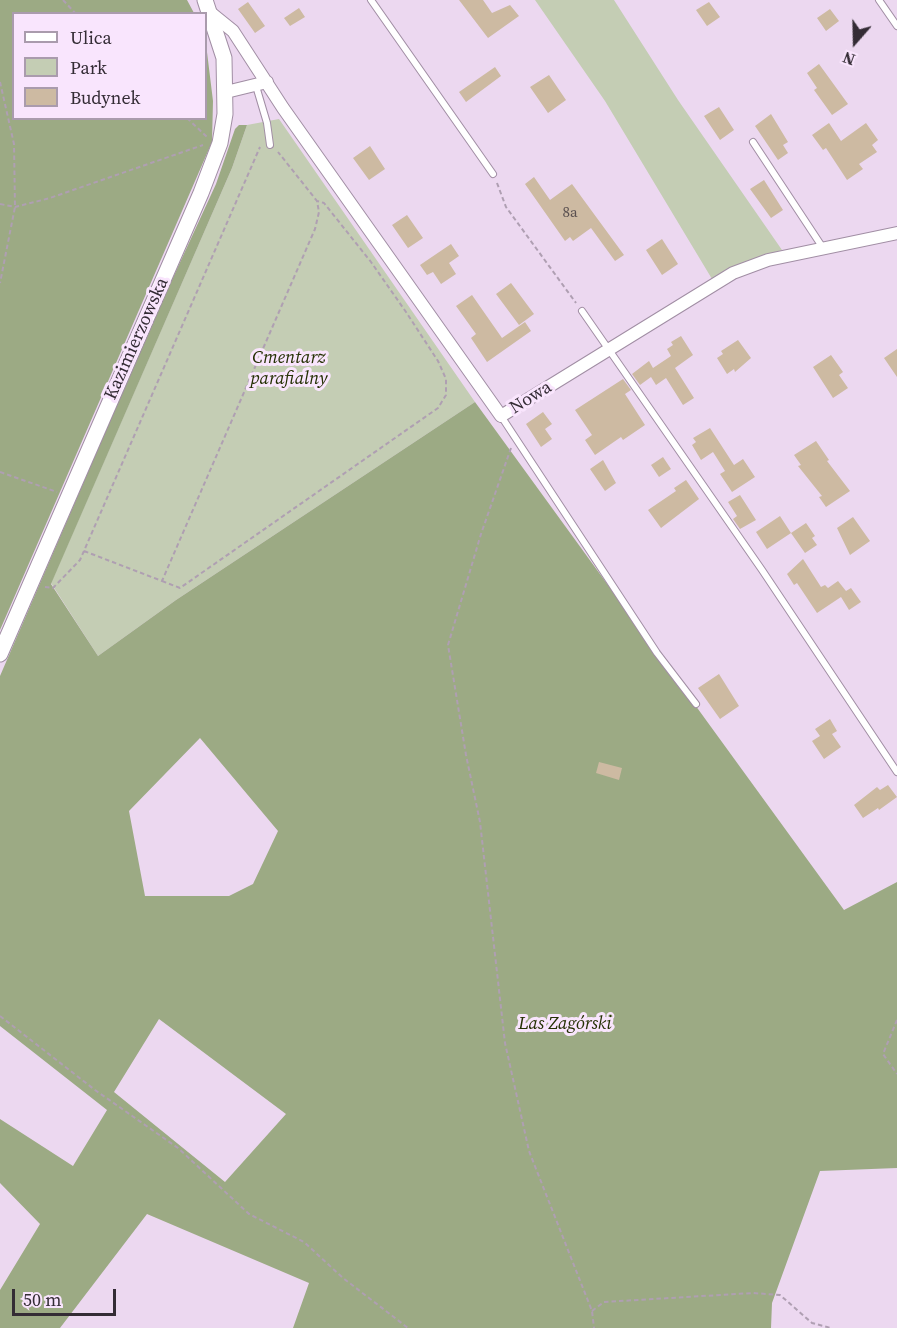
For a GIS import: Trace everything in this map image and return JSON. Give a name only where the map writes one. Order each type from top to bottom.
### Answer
[{"type":"street","name":"Nowa","points":[[208,7],[233,31],[262,84],[501,416],[733,273],[768,260],[897,233]]},
{"type":"street","name":"Kazimierzowska","points":[[0,654],[201,193],[220,143],[226,92],[224,58],[208,7]]},
{"type":"street","points":[[226,92],[262,84]]},
{"type":"lane","points":[[371,0],[493,174]]},
{"type":"lane","points":[[879,0],[897,26]]},
{"type":"lane","points":[[262,84],[270,145]]},
{"type":"lane","points":[[753,142],[824,249]]},
{"type":"lane","points":[[582,311],[762,570],[897,772]]},
{"type":"lane","points":[[501,416],[657,653],[696,704]]},
{"type":"path","points":[[63,0],[74,12]]},
{"type":"path","points":[[0,82],[14,144],[15,207],[0,283]]},
{"type":"path","points":[[0,204],[15,207],[212,142],[189,120]]},
{"type":"path","points":[[32,582],[53,588],[80,560],[261,145],[270,145],[317,201],[315,229],[162,581]]},
{"type":"path","points":[[493,174],[506,207],[582,311]]},
{"type":"path","points":[[84,551],[180,588],[438,408],[446,395],[446,379],[438,362],[371,262],[324,203],[317,201]]},
{"type":"path","points":[[515,436],[481,534],[448,645],[466,755],[480,822],[505,1042],[530,1151],[592,1311],[594,1328]]},
{"type":"path","points":[[0,472],[62,494]]},
{"type":"path","points":[[0,1016],[95,1090],[178,1148],[249,1214],[304,1242],[343,1278],[408,1328]]},
{"type":"path","points":[[897,1020],[883,1054],[897,1074]]},
{"type":"path","points":[[592,1311],[604,1302],[780,1295],[812,1323],[831,1328]]},
{"type":"green space","points":[[0,0],[187,0],[193,12],[12,12],[12,120],[207,120],[207,52],[213,101],[212,142],[0,630]]},
{"type":"green space","points":[[535,0],[614,0],[678,100],[782,250],[735,267],[712,279],[605,101]]},
{"type":"green space","name":"Cmentarz parafialny","points":[[279,119],[475,402],[176,600],[98,656],[51,583],[232,168],[247,125]]},
{"type":"green space","name":"Las Zagórski","points":[[239,125],[247,125],[232,168],[51,584],[98,656],[176,600],[475,402],[844,910],[897,882],[897,1168],[820,1171],[772,1303],[771,1328],[293,1328],[309,1283],[147,1214],[60,1328],[0,1328],[0,1290],[40,1224],[0,1183],[0,1119],[73,1166],[107,1110],[0,1026],[0,676],[154,319],[216,184],[235,129]],"holes":[[[200,738],[278,831],[253,884],[229,896],[145,896],[129,811]],[[159,1019],[286,1114],[225,1182],[114,1092]]]},
{"type":"building","points":[[459,0],[483,0],[492,13],[510,5],[519,16],[488,38]]},
{"type":"building","points":[[248,2],[265,26],[255,33],[238,9]]},
{"type":"building","points":[[709,2],[720,17],[707,26],[696,10]]},
{"type":"building","points":[[299,8],[305,17],[290,26],[284,18]]},
{"type":"building","points":[[830,9],[839,21],[826,31],[817,18]]},
{"type":"building","points":[[819,64],[848,104],[832,115],[814,90],[817,88],[807,73]]},
{"type":"building","points":[[495,67],[501,76],[466,102],[459,92]]},
{"type":"building","points":[[549,75],[566,100],[548,113],[530,87]]},
{"type":"building","points":[[719,107],[734,130],[720,140],[704,116]]},
{"type":"building","points":[[771,114],[788,142],[783,145],[788,153],[778,160],[755,126]]},
{"type":"building","points":[[829,123],[841,141],[866,123],[878,140],[872,145],[877,152],[859,164],[863,169],[847,180],[826,148],[823,150],[812,135]]},
{"type":"building","points":[[370,146],[385,169],[369,180],[353,158]]},
{"type":"building","points":[[534,177],[550,200],[572,184],[624,255],[615,261],[591,228],[573,241],[570,237],[565,241],[525,184]]},
{"type":"building","points":[[764,180],[783,210],[771,218],[750,189]]},
{"type":"building","points":[[407,215],[423,238],[408,248],[392,225]]},
{"type":"building","points":[[662,239],[678,264],[662,275],[646,250]]},
{"type":"building","points":[[451,244],[459,256],[449,263],[456,274],[441,284],[433,272],[427,275],[420,265]]},
{"type":"building","points":[[511,283],[534,314],[519,325],[496,294]]},
{"type":"building","points":[[472,295],[502,338],[525,322],[531,331],[487,362],[471,338],[476,334],[456,306]]},
{"type":"building","points":[[681,336],[693,355],[675,368],[694,398],[683,405],[666,378],[656,385],[651,377],[640,385],[632,374],[649,361],[653,368],[671,356],[667,349],[673,345],[671,342]]},
{"type":"building","points":[[738,340],[751,358],[735,372],[734,369],[727,374],[717,358],[723,354],[721,351]]},
{"type":"building","points":[[897,349],[897,377],[884,358]]},
{"type":"building","points":[[831,355],[843,372],[839,375],[848,388],[833,398],[813,367]]},
{"type":"building","points":[[623,379],[631,390],[625,394],[645,425],[623,440],[621,437],[595,455],[585,440],[592,435],[575,410]]},
{"type":"building","points":[[543,412],[552,424],[545,429],[552,439],[541,447],[526,424]]},
{"type":"building","points":[[710,428],[734,465],[743,459],[755,477],[732,492],[720,474],[725,471],[713,452],[701,460],[692,445],[696,442],[693,438]]},
{"type":"building","points":[[816,441],[829,460],[827,461],[850,491],[826,507],[819,497],[822,496],[798,466],[801,465],[794,455]]},
{"type":"building","points":[[663,457],[671,469],[659,477],[651,465]]},
{"type":"building","points":[[603,460],[616,483],[605,491],[590,469]]},
{"type":"building","points":[[686,480],[699,499],[661,528],[648,510],[676,491],[674,488]]},
{"type":"building","points":[[740,495],[756,520],[740,529],[733,519],[737,516],[728,502]]},
{"type":"building","points":[[780,516],[791,533],[767,549],[756,532]]},
{"type":"building","points":[[853,517],[870,541],[850,555],[837,528]]},
{"type":"building","points":[[806,523],[815,536],[812,538],[817,545],[805,553],[791,533]]},
{"type":"building","points":[[803,559],[821,587],[825,585],[828,588],[838,581],[846,591],[851,588],[861,602],[849,610],[841,597],[817,613],[797,583],[794,585],[787,574]]},
{"type":"building","points":[[719,674],[739,706],[720,719],[698,688]]},
{"type":"building","points":[[830,719],[837,731],[832,734],[841,747],[824,759],[812,741],[820,736],[815,729]]},
{"type":"building","points":[[599,762],[622,768],[619,780],[596,773]]},
{"type":"building","points":[[888,785],[897,797],[863,818],[854,805],[877,787],[880,790]]}]
